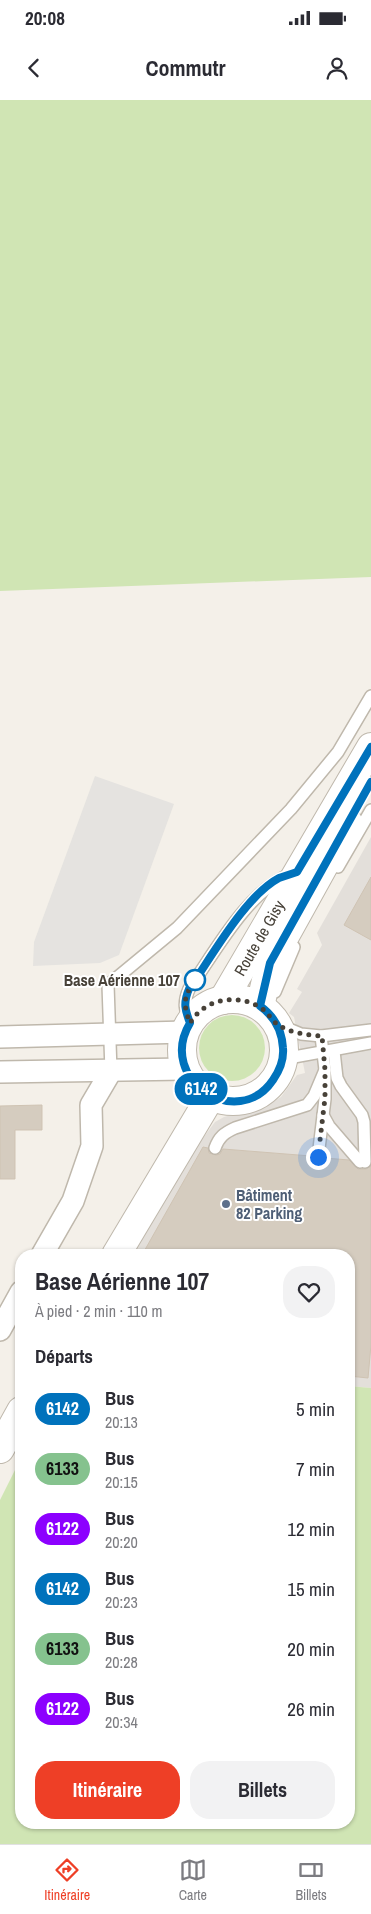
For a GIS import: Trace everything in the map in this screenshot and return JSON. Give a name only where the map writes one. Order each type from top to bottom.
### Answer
[{"type":"street","name":"Route de Gisy","points":[[223,1000],[371,747]]},
{"type":"street","name":"Route de Gisy","points":[[268,1014],[270,963],[371,782]]},
{"type":"street","points":[[236,999],[248,1001],[268,1014],[283,1039],[283,1059],[279,1071],[270,1085],[256,1095],[240,1100],[224,1100],[211,1096],[199,1088],[185,1069],[182,1057],[182,1044],[194,1017],[207,1006],[223,1000],[236,999]]},
{"type":"street","points":[[0,1037],[109,1034],[188,1027]]},
{"type":"street","points":[[0,1072],[185,1069]]},
{"type":"street","points":[[45,1249],[73,1201],[92,1146],[92,1105],[111,1071]]},
{"type":"street","points":[[120,1249],[211,1096]]},
{"type":"street","points":[[0,1330],[15,1303]]},
{"type":"street","points":[[0,1449],[15,1422]]},
{"type":"lane","points":[[111,1071],[108,985],[177,928],[291,809],[338,752],[371,696]]},
{"type":"lane","points":[[333,877],[371,810]]},
{"type":"lane","points":[[188,1027],[185,999],[189,989],[245,908],[264,889],[279,878],[297,872]]},
{"type":"lane","points":[[300,934],[291,951],[268,1014],[301,1034],[322,1036],[371,1030]]},
{"type":"lane","points":[[322,1036],[341,1086],[362,1115],[364,1122],[362,1162],[329,1126],[323,1115]]},
{"type":"lane","points":[[283,1059],[371,1043]]},
{"type":"lane","points":[[318,1157],[323,1115],[325,1070],[329,1052]]},
{"type":"lane","points":[[215,1148],[219,1138],[229,1130],[307,1105],[314,1096],[325,1070]]},
{"type":"shaded area","points":[[95,776],[174,804],[119,955],[100,963],[33,966],[34,942]]},
{"type":"shaded area","points":[[371,837],[371,1388],[355,1387],[355,1249],[134,1249],[215,1122],[224,1117],[265,1106],[281,1097],[297,1075],[305,1073],[294,1017],[289,1013],[302,992],[297,989],[322,945],[317,933]]},
{"type":"green space","points":[[0,100],[371,100],[371,577],[0,591]]},
{"type":"green space","points":[[232,1015],[245,1018],[255,1025],[262,1035],[265,1048],[262,1061],[255,1071],[245,1078],[232,1081],[219,1078],[209,1071],[202,1061],[199,1048],[202,1035],[209,1025],[219,1018]]},
{"type":"green space","points":[[355,1387],[371,1388],[371,1844],[0,1844],[0,1500],[15,1470],[15,1829],[355,1829]]},
{"type":"building","points":[[371,877],[371,940],[344,925]]},
{"type":"building","points":[[42,1105],[42,1130],[15,1130],[15,1179],[0,1179],[0,1106]]},
{"type":"building","points":[[203,1147],[208,1148],[209,1153],[216,1155],[220,1154],[223,1149],[311,1156],[313,1163],[318,1164],[324,1162],[325,1158],[349,1160],[358,1169],[366,1169],[371,1166],[371,1345],[368,1378],[355,1377],[355,1249],[145,1249]]},
{"type":"bus line","name":"6142","points":[[371,747],[297,872],[279,878],[264,889],[245,908],[189,989],[185,999],[185,1009],[190,1023],[182,1044],[182,1057],[185,1069],[191,1079],[199,1088],[211,1096],[224,1100],[240,1100],[256,1095],[270,1085],[279,1071],[284,1055],[283,1039],[277,1024],[260,1006],[270,963],[371,782]]},
{"type":"place","name":"Base Aérienne 107","points":[[195,980]]},
{"type":"place","name":"Bâtiment 82 Parking","points":[[226,1204]]},
{"type":"route","points":[[195,980],[197,978],[185,999],[185,1009],[190,1023],[207,1006],[223,1000],[236,999],[260,1006],[277,1024],[301,1034],[322,1036],[325,1098],[318,1157]]}]
